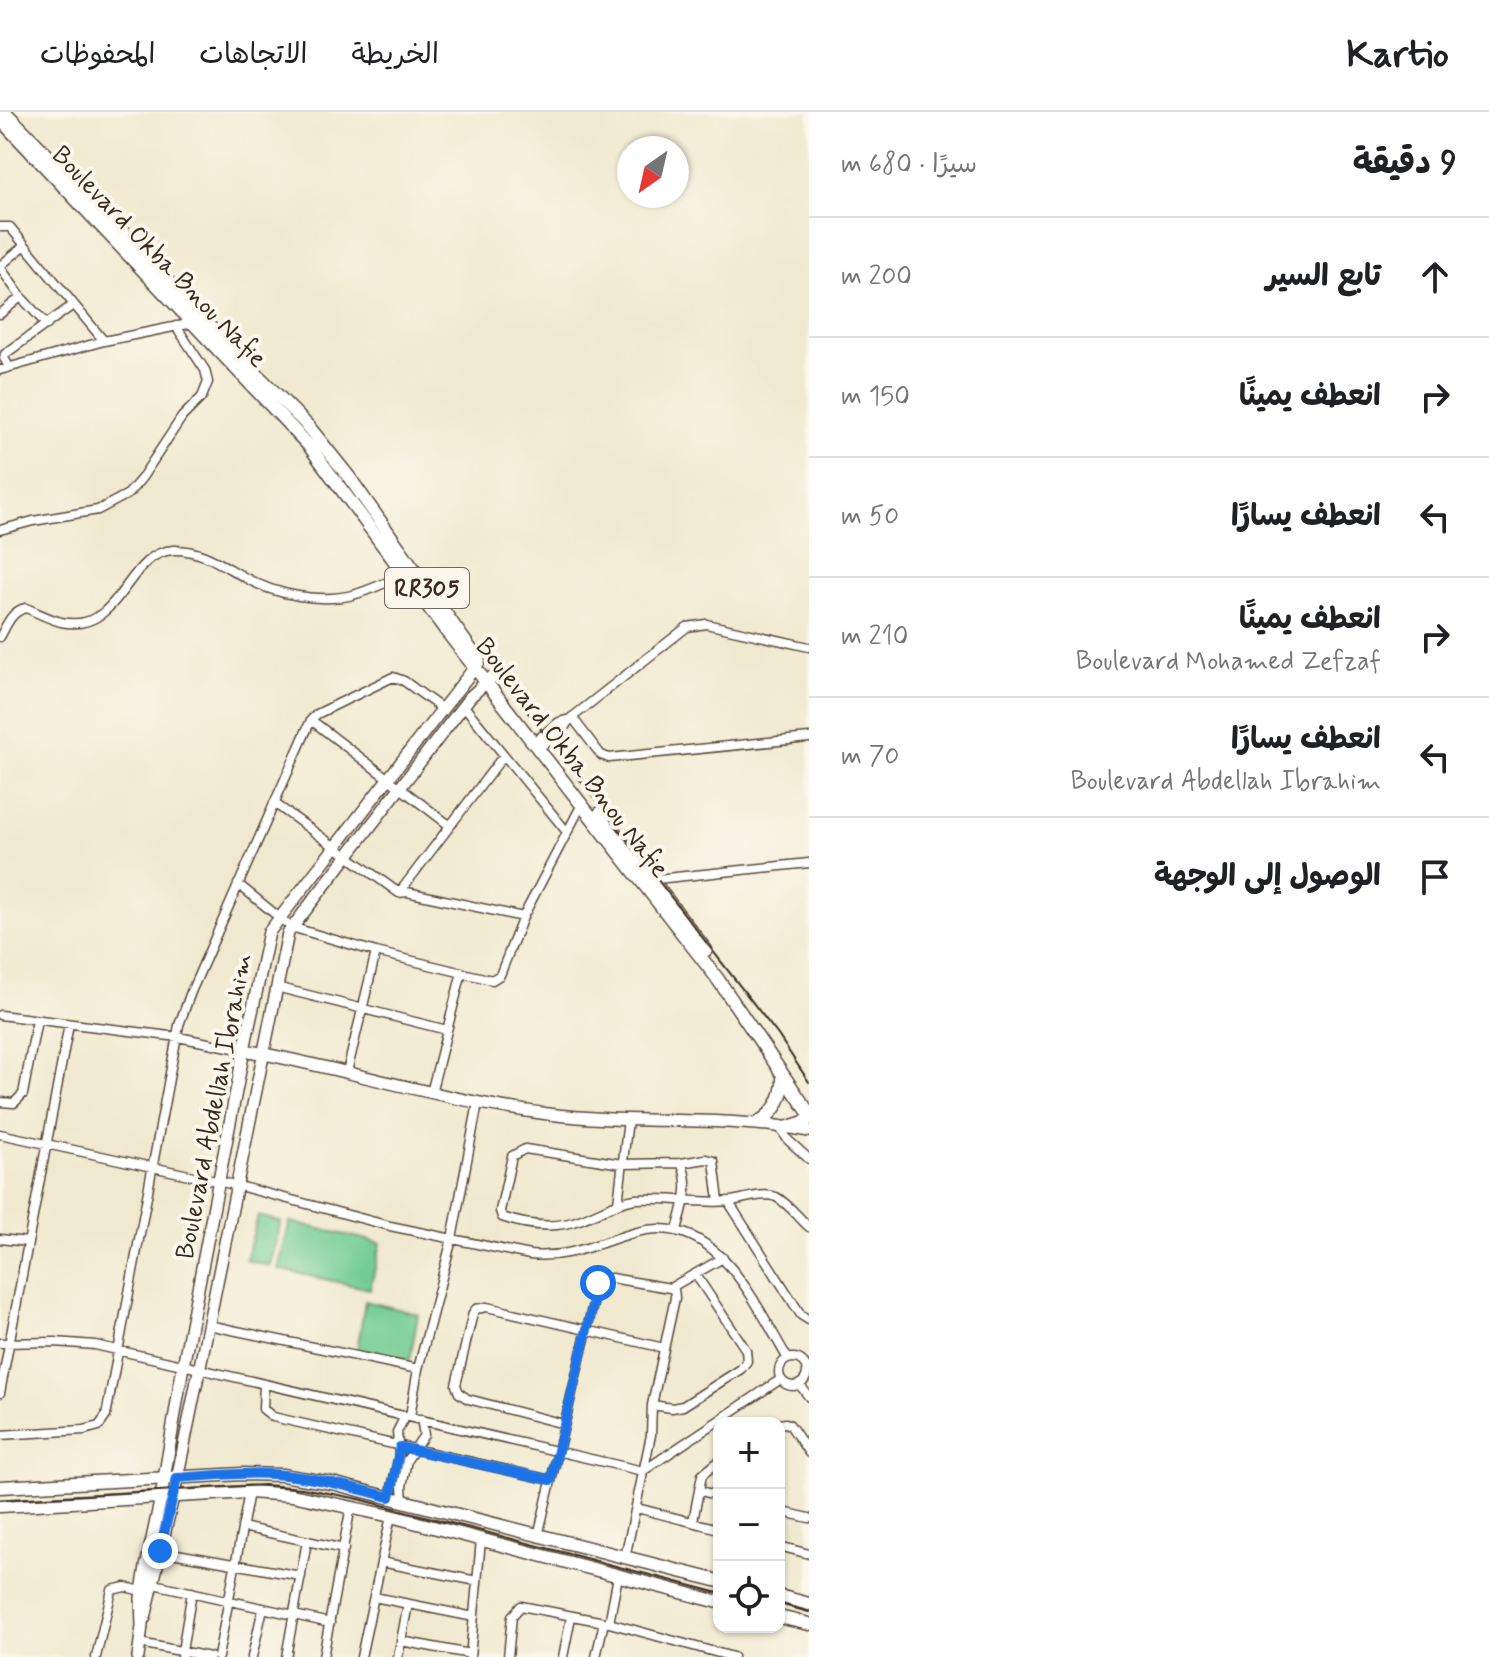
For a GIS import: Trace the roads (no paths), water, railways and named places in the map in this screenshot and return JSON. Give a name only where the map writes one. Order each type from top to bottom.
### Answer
[{"type":"main road","name":"Boulevard Okba Bnou Nafie","points":[[5,112],[193,323],[310,447],[405,575],[734,986],[809,1097]]},
{"type":"main road","name":"Boulevard Okba Bnou Nafie","points":[[0,119],[315,434],[477,664]]},
{"type":"main road","name":"Boulevard Okba Bnou Nafie","points":[[539,743],[582,804],[647,880],[809,1113]]},
{"type":"main road","points":[[759,1122],[781,1098],[782,1071]]},
{"type":"main road","points":[[0,1487],[242,1474],[282,1475],[332,1483],[713,1580]]},
{"type":"main road","points":[[0,1506],[249,1492],[292,1495],[391,1516],[713,1600]]},
{"type":"main road","points":[[785,1598],[809,1604]]},
{"type":"main road","points":[[785,1618],[809,1624]]},
{"type":"street","points":[[0,227],[10,227],[104,341]]},
{"type":"street","points":[[24,246],[0,267],[21,297],[47,325]]},
{"type":"street","points":[[0,314],[21,297]]},
{"type":"street","points":[[73,305],[5,354],[5,368],[104,341],[193,323]]},
{"type":"street","points":[[0,530],[98,510],[128,494],[141,479],[182,417],[202,397],[208,382],[205,370],[176,326]]},
{"type":"street","points":[[0,637],[12,616],[26,608],[59,622],[91,621],[119,599],[150,560],[170,550],[197,552],[277,592],[319,597],[352,595],[405,575]]},
{"type":"street","points":[[539,743],[564,728],[571,718],[679,631],[692,625],[706,624],[809,647]]},
{"type":"street","name":"Boulevard Abdellah Ibrahim","points":[[171,1478],[183,1366],[269,932],[477,664]]},
{"type":"street","points":[[0,1435],[84,1430],[99,1426],[106,1416],[179,1025],[311,720],[317,714],[393,677],[404,681],[441,708]]},
{"type":"street","name":"Boulevard Abdellah Ibrahim","points":[[138,1657],[167,1497],[200,1369],[262,1053],[291,927],[464,706],[489,679]]},
{"type":"street","points":[[464,706],[567,832]]},
{"type":"street","points":[[571,718],[599,752],[609,758],[809,738]]},
{"type":"street","points":[[311,720],[449,825]]},
{"type":"street","points":[[399,893],[504,755]]},
{"type":"street","points":[[274,803],[399,893],[407,892],[523,917]]},
{"type":"street","points":[[238,884],[291,927],[376,952],[492,980],[500,975],[523,917],[582,804]]},
{"type":"street","points":[[647,880],[809,863]]},
{"type":"street","points":[[347,1072],[376,952]]},
{"type":"street","points":[[431,1093],[462,972]]},
{"type":"street","points":[[276,987],[447,1030]]},
{"type":"street","points":[[0,1015],[178,1037],[262,1053],[478,1103],[553,1114],[628,1120],[759,1122],[809,1131]]},
{"type":"street","points":[[0,1102],[14,1103],[23,1094],[37,1020]]},
{"type":"street","points":[[0,1393],[5,1343],[28,1242],[69,1024]]},
{"type":"street","points":[[397,1499],[400,1447],[397,1432],[407,1416],[452,1239],[478,1103]]},
{"type":"street","points":[[618,1203],[628,1120]]},
{"type":"street","points":[[784,1125],[809,1120]]},
{"type":"street","points":[[784,1125],[788,1140],[809,1159]]},
{"type":"street","points":[[0,1134],[235,1185],[452,1239],[548,1256],[588,1250],[651,1229],[677,1230],[696,1237],[723,1258],[788,1359]]},
{"type":"street","points":[[809,1227],[772,1196],[724,1201],[643,1199],[618,1203],[578,1221],[556,1226],[506,1218],[499,1207],[510,1159],[525,1149],[622,1164],[714,1161],[724,1201],[801,1315],[809,1320]]},
{"type":"street","points":[[677,1230],[687,1179],[681,1163]]},
{"type":"street","points":[[0,1239],[28,1242]]},
{"type":"street","points":[[538,1536],[595,1289],[604,1279],[674,1288],[723,1258]]},
{"type":"street","points":[[652,1405],[683,1406],[741,1369],[747,1361],[746,1350],[696,1275]]},
{"type":"street","points":[[625,1558],[651,1435],[652,1405],[675,1298],[674,1288]]},
{"type":"street","points":[[564,1424],[468,1399],[459,1393],[456,1385],[473,1313],[487,1307],[664,1348]]},
{"type":"street","points":[[208,1325],[418,1369]]},
{"type":"street","points":[[5,1343],[78,1343],[643,1471],[781,1379]]},
{"type":"street","points":[[788,1359],[807,1363],[806,1378],[800,1385],[790,1386],[781,1379],[780,1368],[788,1359]]},
{"type":"street","points":[[264,1385],[263,1409],[268,1415],[551,1480]]},
{"type":"street","points":[[800,1385],[809,1397]]},
{"type":"street","points":[[397,1499],[405,1467],[424,1435],[421,1419]]},
{"type":"street","points":[[785,1423],[790,1425],[809,1453]]},
{"type":"street","points":[[693,1521],[703,1473],[713,1466]]},
{"type":"street","points":[[701,1491],[713,1494]]},
{"type":"street","points":[[218,1657],[249,1492]]},
{"type":"street","name":"Boulevard Abdellah Ibrahim","points":[[149,1590],[160,1551],[167,1497]]},
{"type":"street","points":[[323,1657],[351,1506]]},
{"type":"street","points":[[637,1508],[713,1527]]},
{"type":"street","points":[[785,1512],[809,1518]]},
{"type":"street","points":[[361,1657],[391,1516]]},
{"type":"street","points":[[242,1527],[344,1549]]},
{"type":"street","points":[[401,1641],[470,1655],[481,1540]]},
{"type":"street","points":[[286,1657],[307,1541]]},
{"type":"street","points":[[785,1548],[809,1554]]},
{"type":"street","points":[[160,1551],[301,1576]]},
{"type":"street","points":[[381,1562],[477,1581]]},
{"type":"street","points":[[597,1657],[618,1576]]},
{"type":"street","points":[[96,1657],[112,1590],[121,1587],[192,1592],[330,1623]]},
{"type":"street","points":[[182,1654],[192,1592]]},
{"type":"street","points":[[374,1597],[474,1617]]},
{"type":"street","points":[[398,1657],[408,1604]]},
{"type":"street","points":[[508,1657],[512,1616],[521,1606],[606,1623],[702,1653],[733,1657]]},
{"type":"street","points":[[252,1657],[263,1608]]},
{"type":"street","points":[[563,1657],[571,1617]]},
{"type":"street","points":[[140,1643],[182,1654],[210,1657]]},
{"type":"tram line","points":[[481,652],[778,1035],[809,1082]]},
{"type":"tram line","points":[[0,1500],[264,1485],[302,1488],[359,1499],[713,1591]]},
{"type":"tram line","points":[[785,1606],[809,1612]]}]
